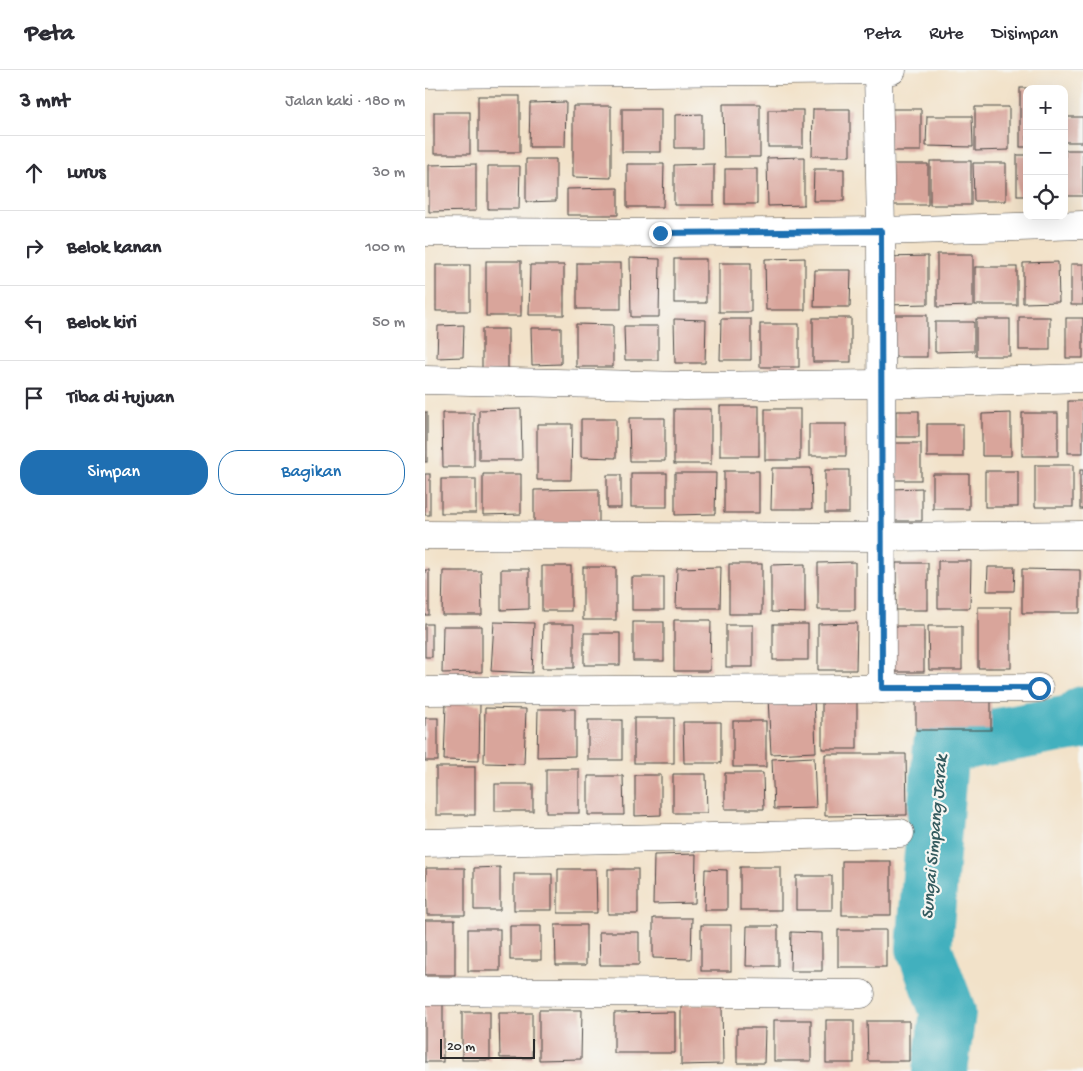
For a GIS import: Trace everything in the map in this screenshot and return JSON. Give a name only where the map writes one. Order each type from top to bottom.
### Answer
[{"type":"street","points":[[878,70],[883,537],[882,688]]},
{"type":"street","points":[[425,74],[892,70]]},
{"type":"street","points":[[425,232],[660,233],[881,231],[1083,225]]},
{"type":"street","points":[[425,380],[685,386],[881,384],[1083,378]]},
{"type":"street","points":[[425,535],[883,537],[1083,535]]},
{"type":"street","points":[[425,691],[1039,688]]},
{"type":"street","points":[[425,843],[900,833]]},
{"type":"street","points":[[425,991],[861,994]]},
{"type":"building","points":[[1020,88],[1023,88],[1023,147],[1020,147]]},
{"type":"building","points":[[478,96],[520,96],[520,152],[478,152]]},
{"type":"building","points":[[566,102],[565,147],[529,147],[530,103]]},
{"type":"building","points":[[723,104],[760,104],[760,157],[724,157]]},
{"type":"building","points":[[573,106],[611,106],[611,178],[573,177]]},
{"type":"building","points":[[975,107],[1009,107],[1009,150],[975,151]]},
{"type":"building","points":[[622,109],[661,109],[661,152],[622,152]]},
{"type":"building","points":[[813,109],[850,109],[850,156],[812,156]]},
{"type":"building","points":[[888,109],[921,109],[921,151],[889,151]]},
{"type":"building","points":[[768,110],[803,110],[803,147],[768,147]]},
{"type":"building","points":[[434,112],[470,112],[470,154],[434,154]]},
{"type":"building","points":[[702,114],[702,148],[675,148],[675,115]]},
{"type":"building","points":[[927,116],[972,116],[973,147],[926,146]]},
{"type":"building","points":[[1068,117],[1083,117],[1083,142],[1068,142]]},
{"type":"building","points":[[1068,150],[1083,150],[1083,196],[1068,196]]},
{"type":"building","points":[[1017,155],[1023,155],[1023,196],[1017,196]]},
{"type":"building","points":[[804,157],[804,205],[768,206],[767,158]]},
{"type":"building","points":[[526,159],[556,159],[556,201],[526,202]]},
{"type":"building","points":[[930,161],[971,161],[971,205],[930,205]]},
{"type":"building","points":[[973,163],[1006,163],[1006,201],[974,201]]},
{"type":"building","points":[[476,164],[476,211],[429,212],[429,165]]},
{"type":"building","points":[[627,164],[664,164],[663,207],[627,207]]},
{"type":"building","points":[[714,164],[714,205],[674,205],[674,165]]},
{"type":"building","points":[[887,164],[928,164],[928,205],[886,205]]},
{"type":"building","points":[[488,166],[520,166],[519,209],[488,209]]},
{"type":"building","points":[[725,169],[757,169],[757,204],[725,204]]},
{"type":"building","points":[[814,169],[844,169],[844,201],[813,201]]},
{"type":"building","points":[[618,188],[618,215],[567,215],[567,189]]},
{"type":"building","points":[[937,254],[973,254],[973,306],[937,307]]},
{"type":"building","points":[[928,256],[928,304],[886,305],[886,257]]},
{"type":"building","points":[[630,258],[660,259],[659,317],[631,317]]},
{"type":"building","points":[[805,258],[805,310],[766,310],[765,259]]},
{"type":"building","points":[[674,259],[706,259],[706,303],[674,303]]},
{"type":"building","points":[[486,261],[521,261],[521,316],[486,316]]},
{"type":"building","points":[[1058,262],[1059,302],[1023,303],[1023,263]]},
{"type":"building","points":[[577,263],[621,263],[621,309],[577,309]]},
{"type":"building","points":[[719,263],[751,263],[751,312],[719,312]]},
{"type":"building","points":[[1071,264],[1083,264],[1083,305],[1071,305]]},
{"type":"building","points":[[436,265],[470,265],[470,311],[436,311]]},
{"type":"building","points":[[530,265],[564,265],[564,315],[529,315]]},
{"type":"building","points":[[975,267],[1017,267],[1017,305],[975,305]]},
{"type":"building","points":[[815,270],[851,270],[850,307],[814,307]]},
{"type":"building","points":[[887,315],[927,315],[927,357],[887,357]]},
{"type":"building","points":[[1019,317],[1050,317],[1050,350],[1019,350]]},
{"type":"building","points":[[813,318],[851,318],[851,362],[813,362]]},
{"type":"building","points":[[1066,318],[1083,318],[1083,358],[1066,358]]},
{"type":"building","points":[[674,319],[706,320],[705,363],[675,363]]},
{"type":"building","points":[[721,319],[751,319],[751,360],[720,360]]},
{"type":"building","points":[[976,319],[1010,319],[1010,356],[976,356]]},
{"type":"building","points":[[935,322],[974,322],[974,351],[935,352]]},
{"type":"building","points":[[576,324],[613,325],[613,367],[576,367]]},
{"type":"building","points":[[760,324],[799,324],[799,367],[760,367]]},
{"type":"building","points":[[464,325],[463,357],[437,358],[438,326]]},
{"type":"building","points":[[624,326],[658,326],[658,360],[625,360]]},
{"type":"building","points":[[531,328],[561,328],[561,364],[532,365]]},
{"type":"building","points":[[482,329],[508,329],[508,374],[482,374]]},
{"type":"building","points":[[1068,401],[1083,401],[1083,453],[1068,453]]},
{"type":"building","points":[[720,406],[759,406],[759,456],[720,456]]},
{"type":"building","points":[[521,409],[522,460],[479,460],[479,410]]},
{"type":"building","points":[[674,409],[711,409],[711,464],[674,464]]},
{"type":"building","points":[[765,409],[800,409],[800,460],[765,460]]},
{"type":"building","points":[[896,411],[919,411],[919,437],[896,437]]},
{"type":"building","points":[[425,412],[427,412],[427,462],[425,462]]},
{"type":"building","points":[[442,413],[474,413],[474,467],[443,467]]},
{"type":"building","points":[[1011,413],[1011,456],[982,456],[982,414]]},
{"type":"building","points":[[1022,413],[1058,413],[1058,456],[1022,456]]},
{"type":"building","points":[[629,418],[665,418],[665,461],[630,461]]},
{"type":"building","points":[[581,419],[616,419],[616,458],[581,457]]},
{"type":"building","points":[[537,424],[572,424],[571,480],[537,480]]},
{"type":"building","points":[[809,424],[846,424],[846,456],[809,456]]},
{"type":"building","points":[[927,424],[963,424],[963,457],[927,457]]},
{"type":"building","points":[[890,443],[921,443],[921,480],[890,480]]},
{"type":"building","points":[[1035,465],[1073,465],[1073,507],[1035,507]]},
{"type":"building","points":[[772,468],[811,468],[812,509],[771,509]]},
{"type":"building","points":[[825,470],[849,470],[849,513],[825,513]]},
{"type":"building","points":[[1080,470],[1083,470],[1083,509],[1080,509]]},
{"type":"building","points":[[724,471],[759,471],[759,513],[724,513]]},
{"type":"building","points":[[985,471],[1018,471],[1018,507],[985,507]]},
{"type":"building","points":[[631,473],[667,473],[667,507],[631,507]]},
{"type":"building","points":[[675,473],[716,473],[715,514],[675,515]]},
{"type":"building","points":[[425,474],[430,474],[430,515],[425,515]]},
{"type":"building","points":[[483,474],[521,474],[521,514],[483,515]]},
{"type":"building","points":[[933,474],[969,474],[969,509],[933,509]]},
{"type":"building","points":[[607,475],[621,475],[621,508],[607,508]]},
{"type":"building","points":[[441,479],[476,479],[476,513],[441,513]]},
{"type":"building","points":[[922,488],[922,521],[892,521],[892,489]]},
{"type":"building","points":[[599,489],[599,524],[534,524],[534,490]]},
{"type":"building","points":[[938,561],[971,561],[970,608],[938,608]]},
{"type":"building","points":[[855,562],[855,610],[818,610],[818,563]]},
{"type":"building","points":[[896,563],[928,563],[928,610],[896,610]]},
{"type":"building","points":[[729,564],[762,564],[762,614],[729,614]]},
{"type":"building","points":[[805,564],[805,613],[771,612],[771,565]]},
{"type":"building","points":[[542,566],[571,566],[571,611],[542,611]]},
{"type":"building","points":[[583,567],[616,567],[616,620],[583,620]]},
{"type":"building","points":[[721,567],[720,608],[676,608],[677,568]]},
{"type":"building","points":[[988,567],[1015,567],[1014,591],[987,591]]},
{"type":"building","points":[[501,569],[529,569],[529,609],[501,610]]},
{"type":"building","points":[[1022,569],[1080,570],[1080,613],[1022,613]]},
{"type":"building","points":[[425,570],[429,570],[429,615],[425,615]]},
{"type":"building","points":[[443,571],[481,571],[482,615],[442,615]]},
{"type":"building","points":[[632,577],[664,577],[664,610],[632,610]]},
{"type":"building","points":[[978,607],[1011,607],[1011,668],[978,668]]},
{"type":"building","points":[[674,620],[711,620],[710,671],[674,671]]},
{"type":"building","points":[[494,622],[534,623],[532,673],[491,671]]},
{"type":"building","points":[[633,622],[664,622],[664,661],[633,661]]},
{"type":"building","points":[[857,623],[856,670],[818,670],[818,624]]},
{"type":"building","points":[[425,624],[432,624],[432,657],[425,657]]},
{"type":"building","points":[[543,624],[574,624],[574,668],[542,668]]},
{"type":"building","points":[[773,624],[808,624],[808,660],[773,660]]},
{"type":"building","points":[[726,625],[753,625],[753,667],[726,667]]},
{"type":"building","points":[[443,626],[482,626],[482,672],[442,673]]},
{"type":"building","points":[[889,626],[924,626],[924,672],[889,672]]},
{"type":"building","points":[[928,626],[962,626],[962,670],[929,670]]},
{"type":"building","points":[[584,633],[620,633],[620,665],[584,665]]},
{"type":"building","points":[[814,696],[816,752],[771,754],[768,698]]},
{"type":"building","points":[[916,697],[991,697],[991,730],[916,730]]},
{"type":"building","points":[[822,698],[857,698],[857,749],[822,749]]},
{"type":"building","points":[[446,703],[480,704],[479,761],[444,760]]},
{"type":"building","points":[[485,708],[526,709],[524,764],[484,763]]},
{"type":"building","points":[[538,709],[575,709],[575,756],[537,757]]},
{"type":"building","points":[[425,718],[438,718],[438,761],[425,761]]},
{"type":"building","points":[[634,718],[674,718],[674,763],[634,763]]},
{"type":"building","points":[[588,720],[622,720],[622,760],[588,760]]},
{"type":"building","points":[[733,721],[766,721],[766,767],[733,767]]},
{"type":"building","points":[[683,722],[721,722],[721,763],[684,763]]},
{"type":"building","points":[[825,754],[906,754],[907,815],[825,816]]},
{"type":"building","points":[[814,757],[816,808],[774,809],[772,759]]},
{"type":"building","points":[[436,767],[475,767],[475,815],[436,815]]},
{"type":"building","points":[[546,769],[579,769],[579,813],[546,813]]},
{"type":"building","points":[[725,773],[763,773],[764,809],[725,809]]},
{"type":"building","points":[[673,774],[706,774],[707,813],[673,813]]},
{"type":"building","points":[[635,775],[661,775],[661,815],[635,816]]},
{"type":"building","points":[[588,776],[623,776],[624,815],[588,815]]},
{"type":"building","points":[[495,784],[533,784],[533,811],[495,811]]},
{"type":"building","points":[[696,854],[695,903],[653,904],[654,855]]},
{"type":"building","points":[[842,861],[891,861],[891,915],[842,915]]},
{"type":"building","points":[[500,867],[500,910],[474,910],[474,868]]},
{"type":"building","points":[[740,867],[781,867],[781,910],[740,910]]},
{"type":"building","points":[[426,868],[465,868],[465,915],[427,915]]},
{"type":"building","points":[[558,869],[596,869],[597,913],[558,913]]},
{"type":"building","points":[[608,869],[638,869],[638,914],[608,914]]},
{"type":"building","points":[[705,869],[727,870],[727,910],[704,910]]},
{"type":"building","points":[[514,874],[552,874],[552,910],[514,910]]},
{"type":"building","points":[[796,876],[832,876],[832,910],[796,910]]},
{"type":"building","points":[[653,918],[692,918],[691,959],[653,958]]},
{"type":"building","points":[[425,920],[455,920],[455,975],[425,975]]},
{"type":"building","points":[[555,925],[586,925],[586,965],[556,965]]},
{"type":"building","points":[[701,925],[731,925],[731,971],[701,971]]},
{"type":"building","points":[[510,926],[541,926],[541,960],[510,960]]},
{"type":"building","points":[[747,926],[778,926],[778,966],[746,966]]},
{"type":"building","points":[[468,929],[500,929],[500,971],[468,971]]},
{"type":"building","points":[[838,930],[886,930],[886,967],[838,967]]},
{"type":"building","points":[[599,932],[639,932],[639,965],[600,965]]},
{"type":"building","points":[[791,932],[822,933],[822,971],[790,971]]},
{"type":"building","points":[[425,997],[443,997],[443,1062],[425,1062]]},
{"type":"building","points":[[681,1005],[722,1005],[723,1064],[681,1065]]},
{"type":"building","points":[[539,1010],[582,1010],[581,1059],[539,1060]]},
{"type":"building","points":[[462,1012],[490,1012],[490,1060],[462,1060]]},
{"type":"building","points":[[675,1012],[675,1053],[614,1053],[614,1013]]},
{"type":"building","points":[[499,1013],[532,1013],[532,1058],[500,1058]]},
{"type":"building","points":[[774,1020],[811,1020],[811,1061],[774,1061]]},
{"type":"building","points":[[826,1020],[854,1020],[854,1063],[826,1063]]},
{"type":"building","points":[[867,1021],[909,1021],[909,1061],[868,1061]]},
{"type":"building","points":[[737,1028],[765,1028],[764,1063],[737,1063]]},
{"type":"waterway","name":"Sungai Simpang Jarak","points":[[940,1071],[948,1012],[924,948],[941,746],[1076,722],[1083,714]]},
{"type":"route","points":[[660,233],[881,231],[882,688],[1039,688]]}]
